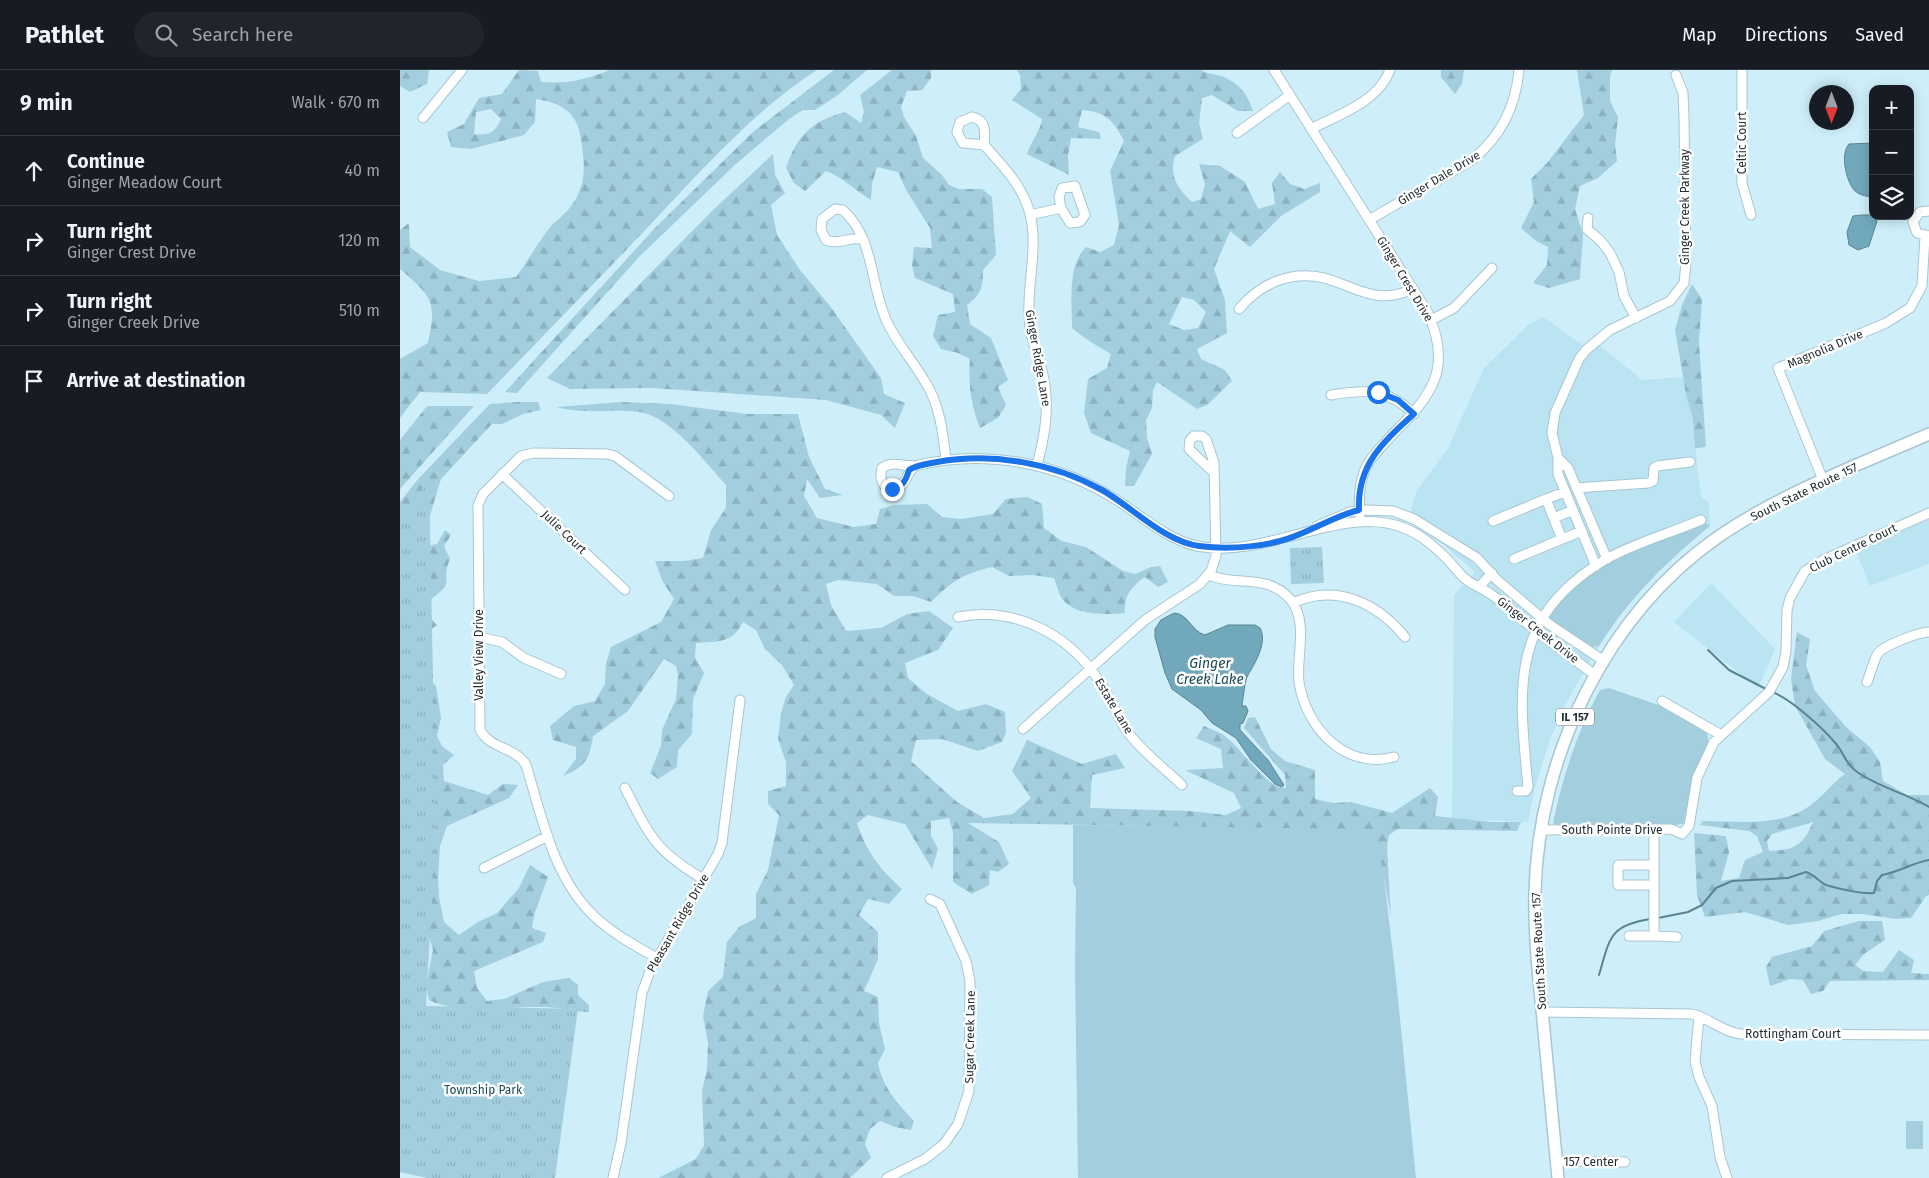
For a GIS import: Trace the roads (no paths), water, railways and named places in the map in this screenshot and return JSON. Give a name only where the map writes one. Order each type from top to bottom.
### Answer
[{"type":"main road","name":"South State Route 157","points":[[1558,1178],[1536,950],[1534,893],[1541,830],[1550,787],[1568,733],[1596,676],[1636,614],[1658,588],[1702,549],[1746,520],[1823,480],[1929,434]]},
{"type":"street","points":[[423,118],[462,70]]},
{"type":"street","name":"Ginger Crest Drive","points":[[1274,70],[1413,289],[1431,320],[1438,346],[1437,368],[1428,396],[1368,464],[1360,486],[1360,522]]},
{"type":"street","points":[[1311,129],[1369,98],[1384,84],[1390,70]]},
{"type":"street","name":"Celtic Court","points":[[1742,70],[1742,182],[1751,215]]},
{"type":"street","name":"Ginger Dale Drive","points":[[1369,220],[1472,160],[1483,151],[1502,128],[1508,116],[1517,87],[1519,71]]},
{"type":"street","name":"Ginger Creek Parkway","points":[[1596,566],[1557,470],[1558,458],[1554,445],[1554,418],[1579,359],[1590,345],[1604,334],[1670,302],[1680,290],[1686,276],[1684,93],[1676,75]]},
{"type":"street","points":[[1237,134],[1290,95]]},
{"type":"street","name":"Ginger Ridge Lane","points":[[984,146],[1016,183],[1030,215],[1034,251],[1028,296],[1029,319],[1033,342],[1043,376],[1047,408],[1047,428],[1037,465]]},
{"type":"street","points":[[1030,215],[1061,208]]},
{"type":"street","points":[[864,240],[852,237],[837,243],[826,240],[821,230],[822,219],[835,209],[843,210],[859,230],[864,240],[877,296],[886,321],[901,347],[925,381],[935,402],[943,430],[946,460]]},
{"type":"street","points":[[1927,236],[1915,230],[1913,222],[1920,212],[1929,211]]},
{"type":"street","points":[[1588,218],[1586,229],[1601,241],[1610,254],[1618,272],[1624,296],[1636,318]]},
{"type":"street","name":"Magnolia Drive","points":[[1823,480],[1778,368],[1886,323],[1910,308],[1919,294],[1924,278],[1927,236]]},
{"type":"street","points":[[1431,320],[1454,308],[1492,268]]},
{"type":"street","points":[[1239,309],[1262,287],[1280,279],[1300,276],[1323,278],[1369,294],[1397,295],[1413,289]]},
{"type":"street","points":[[1331,395],[1358,391],[1378,392],[1398,400],[1414,414]]},
{"type":"street","name":"Valley View Drive","points":[[657,958],[618,935],[585,906],[563,875],[548,836],[524,760],[488,740],[480,730],[478,505],[483,494],[502,474],[521,456],[527,454],[607,454],[622,460],[669,496]]},
{"type":"street","name":"Ginger Creek Parkway","points":[[1558,458],[1568,468],[1607,559]]},
{"type":"street","name":"Ginger Creek Drive","points":[[914,467],[946,460],[992,459],[1037,465],[1077,478],[1103,491],[1179,540],[1198,546],[1216,547],[1262,544],[1360,522],[1381,522],[1403,528],[1426,540],[1466,581],[1493,595],[1596,676]]},
{"type":"street","points":[[1576,488],[1653,481],[1654,468],[1657,466],[1690,462]]},
{"type":"street","points":[[1023,729],[1145,620],[1200,584],[1208,575],[1214,564],[1216,547],[1213,472]]},
{"type":"street","name":"Julie Court","points":[[502,474],[626,590]]},
{"type":"street","points":[[1493,521],[1565,492]]},
{"type":"street","points":[[1554,518],[1580,498]]},
{"type":"street","points":[[1546,499],[1562,539]]},
{"type":"street","name":"Ginger Creek Drive","points":[[1299,535],[1334,518],[1359,510],[1380,510],[1405,515],[1424,524],[1476,558],[1542,619],[1604,661]]},
{"type":"street","name":"Club Centre Court","points":[[1682,834],[1689,826],[1697,778],[1714,742],[1769,692],[1783,667],[1786,651],[1786,621],[1790,598],[1805,571],[1825,559],[1929,513]]},
{"type":"street","points":[[1517,791],[1526,791],[1528,787],[1520,695],[1526,656],[1542,619],[1562,593],[1607,559],[1702,520]]},
{"type":"street","points":[[1514,559],[1582,530]]},
{"type":"street","points":[[1448,561],[1459,548]]},
{"type":"street","points":[[1479,587],[1492,573]]},
{"type":"street","points":[[1208,575],[1226,581],[1252,580],[1270,584],[1284,593],[1293,603],[1300,632],[1299,682],[1306,706],[1315,722],[1330,742],[1349,755],[1366,761],[1379,761],[1394,757]]},
{"type":"street","points":[[1293,603],[1324,594],[1352,598],[1383,614],[1405,637]]},
{"type":"street","name":"Estate Lane","points":[[958,616],[979,614],[1000,616],[1040,626],[1064,641],[1090,668],[1130,734],[1182,786]]},
{"type":"street","points":[[1867,682],[1875,665],[1876,657],[1882,649],[1918,633],[1929,632]]},
{"type":"street","points":[[479,636],[502,642],[524,658],[561,674]]},
{"type":"street","name":"Pleasant Ridge Drive","points":[[613,1178],[621,1143],[642,993],[657,958],[718,854],[723,836],[740,700]]},
{"type":"street","points":[[1662,701],[1720,735]]},
{"type":"street","points":[[625,788],[658,846],[677,864],[703,879]]},
{"type":"street","name":"South Pointe Drive","points":[[1541,830],[1672,830],[1682,834]]},
{"type":"street","points":[[1654,830],[1654,936]]},
{"type":"street","points":[[484,868],[548,836]]},
{"type":"street","points":[[1654,865],[1618,865],[1618,885],[1654,885]]},
{"type":"street","name":"Sugar Creek Lane","points":[[887,1178],[925,1159],[944,1144],[958,1124],[969,1091],[971,999],[968,968],[940,904],[930,899]]},
{"type":"street","points":[[1629,936],[1678,937]]},
{"type":"street","name":"Rottingham Court","points":[[1542,1012],[1666,1013],[1699,1016],[1722,1030],[1741,1034],[1929,1035]]},
{"type":"street","points":[[1699,1016],[1695,1061],[1699,1077],[1712,1106],[1720,1157],[1727,1178]]},
{"type":"street","name":"157 Center","points":[[1557,1161],[1625,1162]]},
{"type":"water","points":[[1869,143],[1869,197],[1860,194],[1851,186],[1845,167],[1846,148],[1849,144]]},
{"type":"water","points":[[1869,215],[1869,220],[1877,221],[1869,246],[1858,250],[1849,245],[1847,232],[1853,216]]},
{"type":"water","name":"Ginger Creek Lake","points":[[1174,613],[1183,616],[1196,630],[1205,635],[1228,625],[1255,625],[1260,628],[1262,646],[1246,681],[1242,706],[1246,706],[1248,711],[1243,723],[1240,724],[1240,730],[1268,760],[1284,785],[1282,787],[1275,784],[1251,760],[1236,738],[1212,723],[1201,710],[1172,689],[1165,673],[1155,637],[1155,629],[1161,620]]},
{"type":"waterway","points":[[1708,650],[1729,670],[1768,690]]},
{"type":"waterway","points":[[1772,692],[1797,707],[1824,731],[1840,749],[1847,762],[1857,772],[1929,807]]},
{"type":"waterway","points":[[1658,918],[1688,912],[1702,905],[1716,888],[1732,881],[1788,878],[1806,872],[1812,874],[1826,885],[1850,891],[1874,893],[1877,881],[1882,875],[1929,860]]},
{"type":"waterway","points":[[1599,975],[1613,935],[1627,925],[1651,919]]},
{"type":"park label","name":"Township Park","points":[[483,1090]]}]
